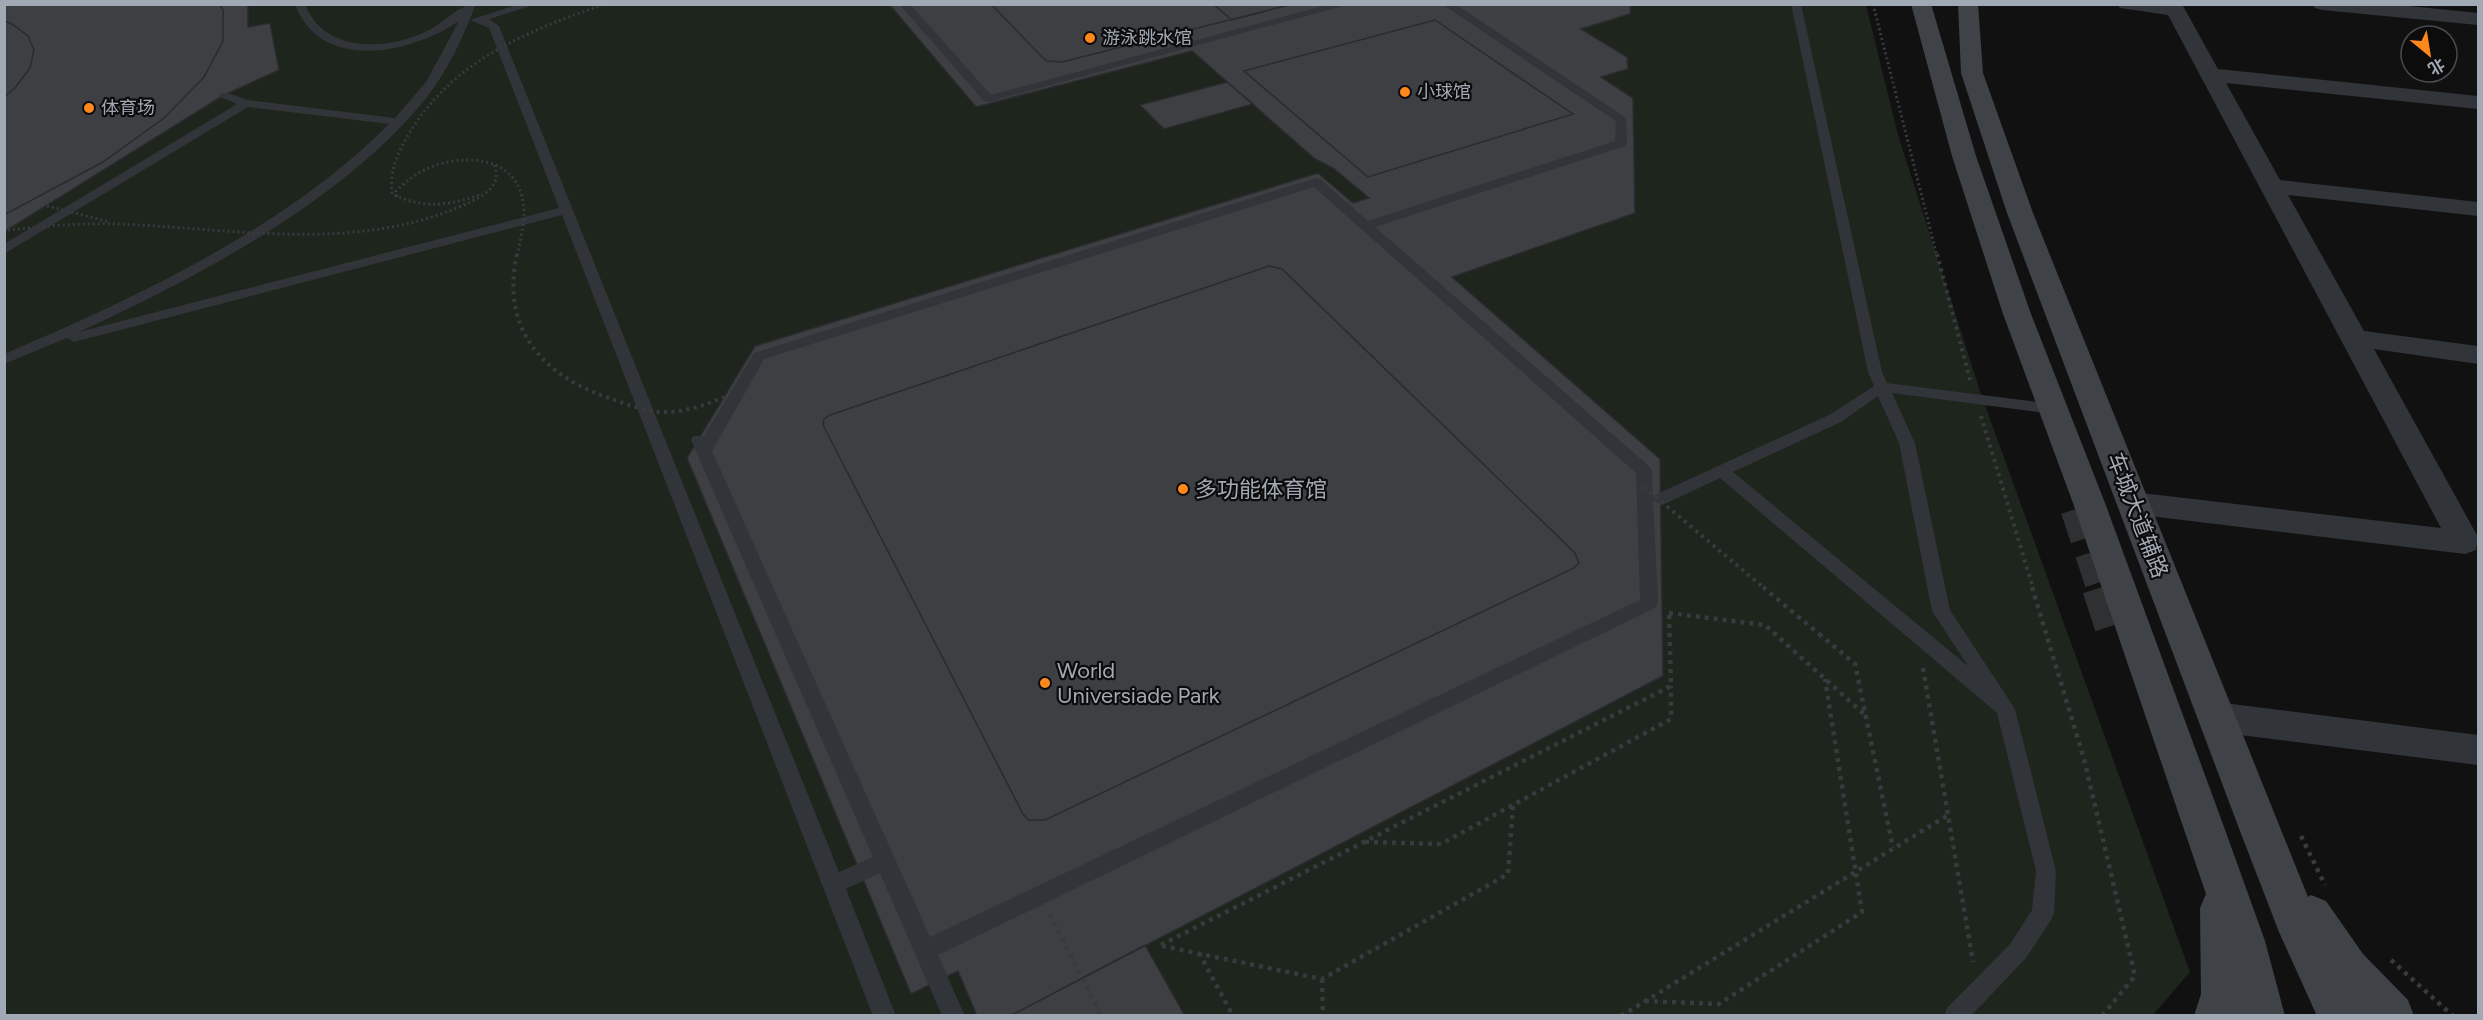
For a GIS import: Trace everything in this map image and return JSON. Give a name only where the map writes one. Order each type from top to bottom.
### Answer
[{"type":"main road","name":"车城大道辅路","points":[[1921,4],[1964,156],[2017,314],[2204,827],[2243,941],[2262,1016]]},
{"type":"main road","name":"车城大道辅路","points":[[1968,4],[1972,73],[2020,213],[2260,831],[2301,932],[2340,1016]]},
{"type":"main road","points":[[2204,827],[2223,914],[2223,994],[2216,1016]]},
{"type":"main road","points":[[2260,831],[2326,939],[2374,1000],[2392,1016]]},
{"type":"street","points":[[2127,4],[2174,7],[2465,542],[2133,503]]},
{"type":"street","points":[[2322,4],[2478,19]]},
{"type":"street","points":[[2211,75],[2478,102]]},
{"type":"street","points":[[2271,186],[2478,209]]},
{"type":"street","points":[[2354,339],[2478,355]]},
{"type":"street","points":[[2216,717],[2478,750]]},
{"type":"lane","points":[[300,4],[309,27],[321,36],[339,44],[372,47],[393,45],[462,24]]},
{"type":"lane","points":[[429,34],[474,10],[532,4]]},
{"type":"lane","points":[[904,4],[988,99],[1346,4]]},
{"type":"lane","points":[[1366,226],[1621,143],[1622,120],[1447,4]]},
{"type":"lane","points":[[1796,4],[1875,372],[1907,443],[1941,611],[2006,709],[2046,871],[2043,913],[2018,951],[1955,1016]]},
{"type":"lane","points":[[4,360],[151,293],[229,249],[296,207],[350,166],[398,122],[424,92],[446,59],[462,24],[474,10]]},
{"type":"lane","points":[[474,10],[494,26],[835,884],[885,1016]]},
{"type":"lane","points":[[429,34],[447,31],[455,37]]},
{"type":"lane","points":[[224,95],[246,103],[398,122]]},
{"type":"lane","points":[[4,250],[246,103]]},
{"type":"lane","points":[[925,950],[1649,603],[1644,471],[1316,182],[759,356],[701,444],[954,1016]]},
{"type":"lane","points":[[28,350],[567,210]]},
{"type":"lane","points":[[1664,498],[1836,418],[1882,387],[2053,409]]},
{"type":"lane","points":[[1722,471],[2006,709]]},
{"type":"lane","points":[[835,884],[874,866]]},
{"type":"path","points":[[487,192],[462,202],[414,205],[392,194],[389,179],[393,162],[419,116],[459,72],[476,59],[513,39],[605,4]]},
{"type":"path","points":[[1873,4],[1881,29],[1887,66],[1975,399],[2084,759],[2135,976],[2102,1016]]},
{"type":"path","points":[[397,197],[396,191],[404,181],[414,173],[435,165],[468,160],[491,162],[517,183],[522,196],[524,227],[512,290],[516,313],[537,356],[560,378],[588,392],[653,411],[684,409],[724,397]]},
{"type":"path","points":[[8,230],[65,224],[117,224],[263,234],[365,231],[434,217],[468,204],[487,192],[495,183],[497,177],[491,162]]},
{"type":"path","points":[[47,206],[117,224]]},
{"type":"path","points":[[1644,487],[1855,664],[1893,848]]},
{"type":"path","points":[[1664,498],[1668,519]]},
{"type":"path","points":[[1365,842],[1441,844],[1671,720],[1669,601]]},
{"type":"path","points":[[1669,613],[1765,625],[1866,716]]},
{"type":"path","points":[[1917,635],[1978,992]]},
{"type":"path","points":[[1645,1001],[1719,1004],[1862,912],[1825,679]]},
{"type":"path","points":[[1513,806],[1508,874],[1322,979],[1161,945],[1671,686]]},
{"type":"path","points":[[1621,1016],[1948,814]]},
{"type":"path","points":[[1040,895],[1101,1016]]},
{"type":"path","points":[[1200,953],[1233,1016]]},
{"type":"path","points":[[1322,979],[1323,1016]]},
{"type":"shaded area","name":"World Universiade Park","points":[[5,4],[1866,5],[1898,135],[1981,394],[2190,972],[2152,1016],[5,1016]]},
{"type":"building","name":"体育场","points":[[4,4],[219,4],[223,10],[223,41],[204,77],[164,118],[103,162],[4,215],[4,97],[15,88],[30,68],[34,50],[28,36],[4,21]]},
{"type":"building","name":"体育场","points":[[4,4],[258,4],[248,6],[248,27],[270,23],[279,70],[224,95],[4,232]]},
{"type":"building","points":[[889,4],[1631,4],[1630,14],[1581,29],[1627,57],[1628,69],[1601,77],[1633,98],[1635,213],[1452,277],[1660,459],[1663,676],[1010,1016],[977,1016],[958,971],[911,994],[687,458],[755,346],[1318,173],[1353,203],[1369,198],[1333,168],[1315,159],[1192,51],[976,107]]},
{"type":"building","name":"游泳跳水馆","points":[[991,4],[1293,4],[1062,62],[1047,61],[1042,57]]},
{"type":"building","points":[[1213,4],[1293,4],[1232,20]]},
{"type":"building","name":"小球馆","points":[[1435,20],[1573,114],[1368,177],[1244,71]]},
{"type":"building","points":[[1227,82],[1253,104],[1164,129],[1140,105]]},
{"type":"building","name":"多功能体育馆","points":[[1269,266],[1282,269],[1575,553],[1579,563],[1574,568],[1045,820],[1029,820],[1023,814],[823,425],[824,419],[830,415]]},
{"type":"building","points":[[1145,945],[1185,1016],[1010,1016]]},
{"type":"tunnel","points":[[2076,509],[2102,588]]},
{"type":"tunnel","points":[[2102,587],[2116,630]]},
{"type":"place","name":"游泳跳水馆","points":[[1090,38]]},
{"type":"place","name":"小球馆","points":[[1405,92]]},
{"type":"place","name":"体育场","points":[[89,108]]},
{"type":"place","name":"多功能体育馆","points":[[1183,489]]},
{"type":"place","name":"World Universiade Park","points":[[1045,683]]}]
